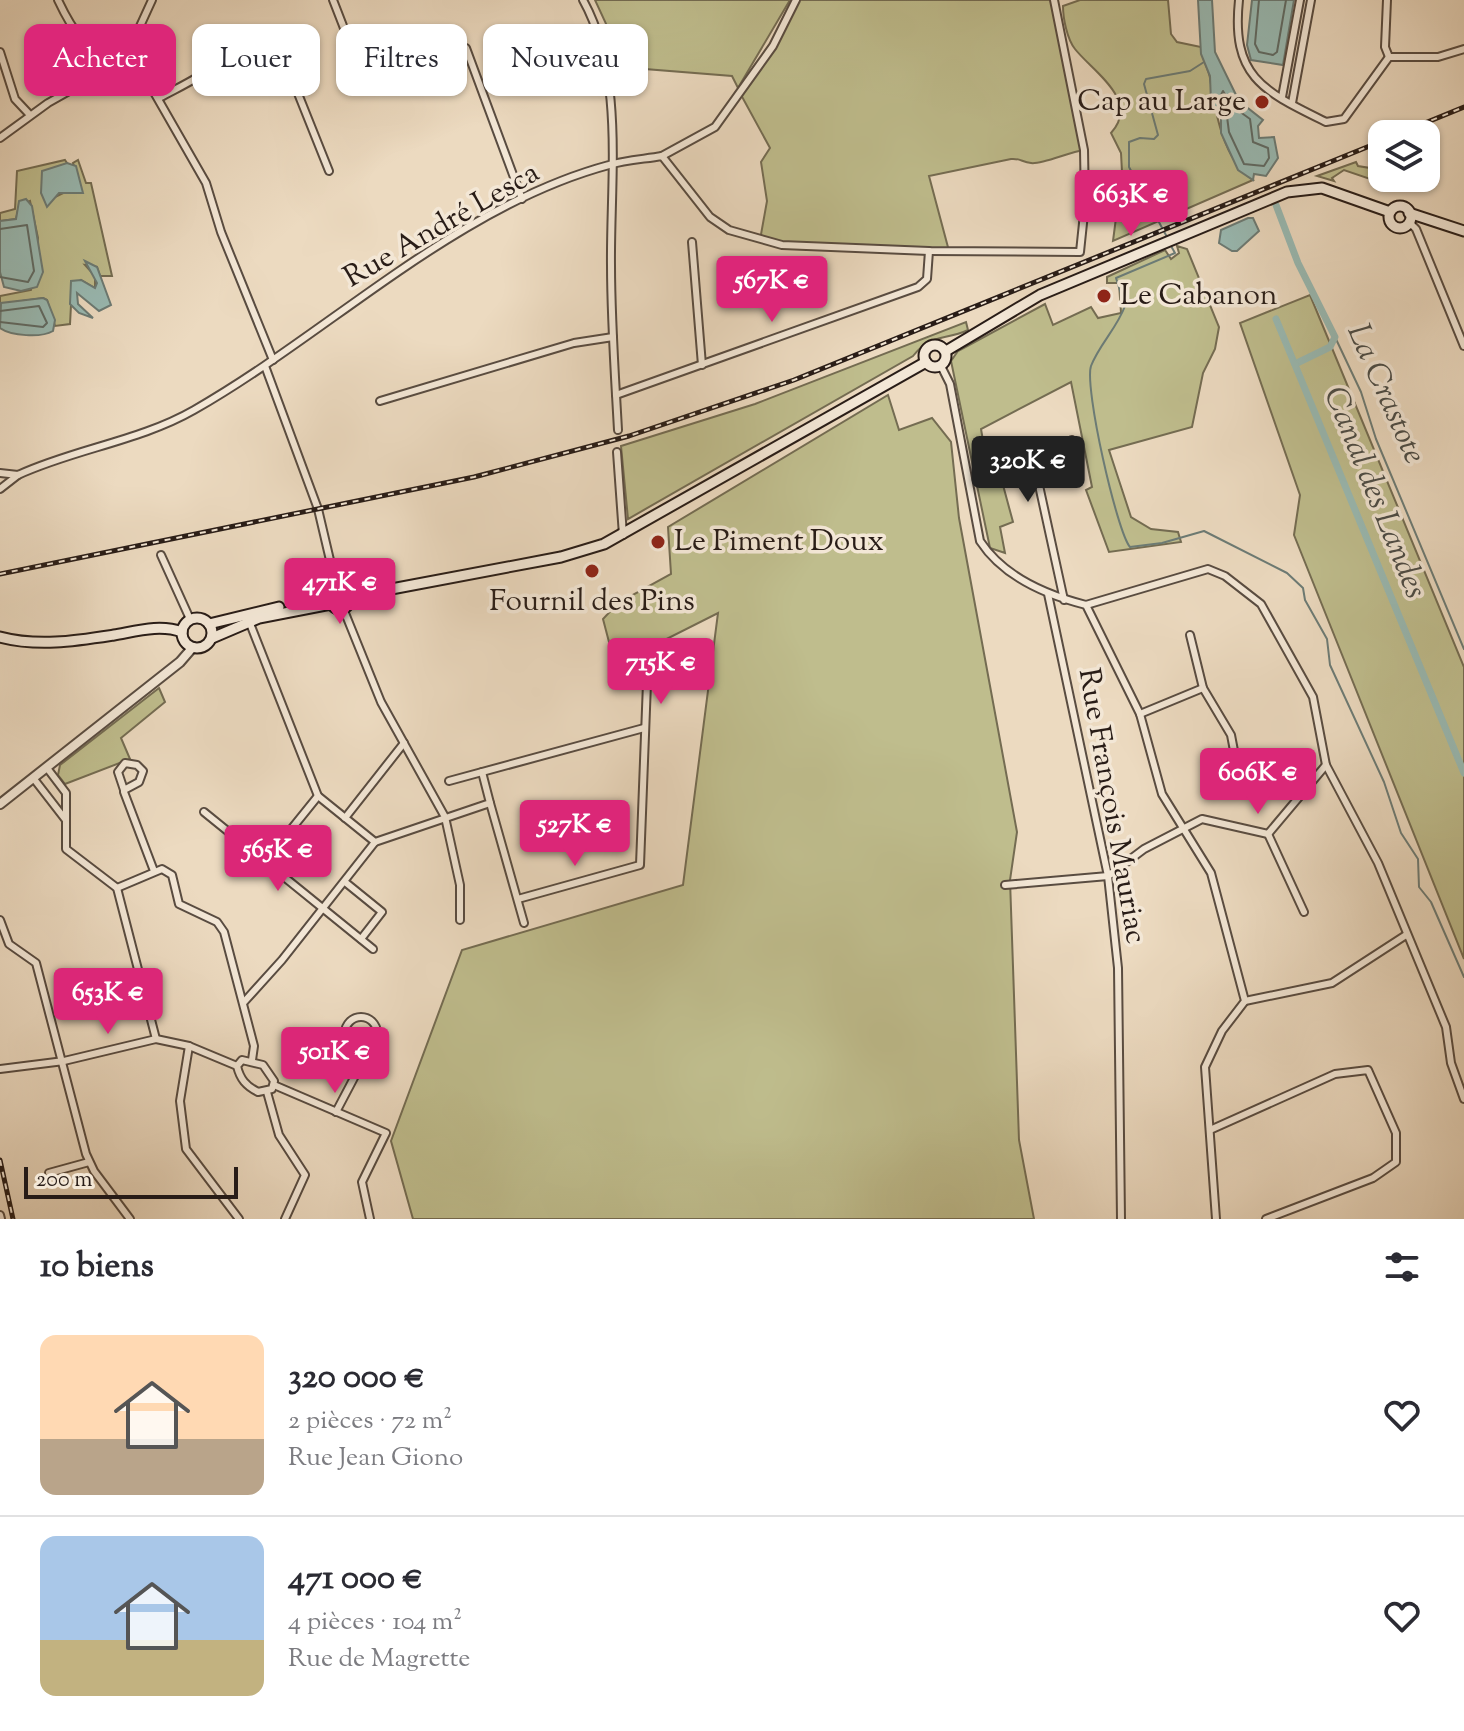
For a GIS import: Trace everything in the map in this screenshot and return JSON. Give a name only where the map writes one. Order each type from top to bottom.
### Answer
[{"type":"main road","points":[[946,351],[1040,295],[1293,190],[1322,188],[1390,212],[1400,207],[1409,219],[1464,234]]},
{"type":"main road","points":[[1390,212],[1394,226],[1404,227],[1409,219]]},
{"type":"main road","points":[[930,346],[941,346],[946,351],[946,359],[941,366],[931,367],[926,362],[925,351],[930,346]]},
{"type":"main road","points":[[349,597],[561,557],[623,535],[926,362]]},
{"type":"main road","points":[[182,632],[185,641],[193,647],[206,645],[212,638],[249,621],[346,592],[349,597]]},
{"type":"main road","points":[[333,598],[343,608],[349,597]]},
{"type":"main road","points":[[209,624],[333,598]]},
{"type":"main road","points":[[182,632],[190,619],[203,619],[209,624],[212,638]]},
{"type":"main road","points":[[0,637],[30,643],[61,642],[162,627],[182,632]]},
{"type":"street","points":[[58,0],[73,24]]},
{"type":"street","points":[[140,24],[152,0]]},
{"type":"street","points":[[333,0],[342,24]]},
{"type":"street","points":[[583,0],[593,23],[614,109],[611,164],[613,337],[618,430]]},
{"type":"street","name":"Rue André Lesca","points":[[0,489],[18,475],[43,463],[168,423],[265,366],[412,262],[522,199],[611,164],[662,156],[715,127],[773,46],[796,0]]},
{"type":"street","points":[[662,156],[710,217],[729,230],[782,245],[929,251],[1082,250],[1084,143],[1054,0]]},
{"type":"street","points":[[1239,0],[1236,32],[1245,63],[1255,80],[1326,122],[1342,120],[1389,57]]},
{"type":"street","points":[[1280,96],[1300,0]]},
{"type":"street","points":[[1292,103],[1311,0]]},
{"type":"street","points":[[1387,0],[1385,47],[1389,57]]},
{"type":"street","points":[[273,360],[221,232],[206,183],[159,98],[216,65],[236,41],[254,34],[268,36],[279,46],[329,171]]},
{"type":"street","points":[[1389,57],[1438,57],[1464,49]]},
{"type":"street","points":[[467,51],[522,199]]},
{"type":"street","points":[[0,52],[4,78],[15,99],[30,115]]},
{"type":"street","points":[[0,138],[62,96]]},
{"type":"street","points":[[1409,219],[1416,229],[1464,346]]},
{"type":"street","points":[[692,242],[702,365]]},
{"type":"street","points":[[616,395],[918,287],[927,279],[929,251]]},
{"type":"street","points":[[380,401],[574,343],[613,337]]},
{"type":"street","points":[[265,366],[318,509],[333,598]]},
{"type":"street","points":[[941,366],[950,384],[980,541],[986,551],[1020,578],[1048,594],[1086,605],[1208,569],[1225,576],[1261,604],[1313,697],[1326,765],[1378,863],[1446,1027],[1451,1063],[1464,1099]]},
{"type":"street","points":[[1064,600],[1035,467],[1038,458],[1072,440]]},
{"type":"street","points":[[617,452],[623,535]]},
{"type":"street","name":"Rue André Lesca","points":[[0,473],[18,475]]},
{"type":"street","points":[[161,555],[190,619]]},
{"type":"street","name":"Rue François Mauriac","points":[[1048,594],[1108,876],[1118,968],[1121,1219]]},
{"type":"street","points":[[1086,605],[1140,714],[1162,794],[1211,873],[1245,1001]]},
{"type":"street","points":[[343,608],[376,692],[445,817],[460,885],[460,920]]},
{"type":"street","points":[[249,621],[318,796],[375,842]]},
{"type":"street","points":[[1190,635],[1203,688],[1231,735],[1235,756]]},
{"type":"street","points":[[0,804],[180,662],[193,647]]},
{"type":"street","points":[[518,899],[640,865],[647,683]]},
{"type":"street","points":[[1140,714],[1203,688]]},
{"type":"street","points":[[449,781],[644,728]]},
{"type":"street","points":[[345,818],[404,743]]},
{"type":"street","points":[[124,790],[139,782],[143,771],[137,765],[125,763],[118,772],[124,790],[154,871]]},
{"type":"street","points":[[1268,834],[1326,765]]},
{"type":"street","points":[[47,768],[66,793],[64,842],[70,854],[117,888],[156,1039]]},
{"type":"street","points":[[482,772],[524,923]]},
{"type":"street","points":[[34,779],[65,819]]},
{"type":"street","points":[[264,863],[318,796]]},
{"type":"street","points":[[244,1002],[375,842],[490,803]]},
{"type":"street","points":[[204,812],[373,949]]},
{"type":"street","points":[[1005,885],[1108,876],[1144,849],[1202,819],[1268,834]]},
{"type":"street","points":[[1268,834],[1304,912]]},
{"type":"street","points":[[117,888],[162,869],[172,875],[179,904],[217,922],[224,932],[244,1002],[254,1046],[252,1060]]},
{"type":"street","points":[[345,882],[382,912],[361,939]]},
{"type":"street","points":[[0,920],[9,944],[36,963],[89,1162],[130,1219]]},
{"type":"street","points":[[1216,1219],[1205,1067],[1222,1031],[1245,1001],[1332,983],[1406,935]]},
{"type":"street","points":[[336,1112],[356,1074],[363,1049],[373,1044],[377,1034],[375,1024],[361,1016],[351,1020],[345,1034],[349,1043],[363,1049]]},
{"type":"street","points":[[0,1069],[64,1061],[156,1039],[189,1046],[237,1066]]},
{"type":"street","points":[[189,1046],[180,1101],[186,1149],[239,1219]]},
{"type":"street","points":[[237,1066],[242,1060],[252,1060],[270,1072],[274,1085],[386,1133],[362,1182],[370,1219]]},
{"type":"street","points":[[237,1066],[239,1076],[249,1087],[267,1092]]},
{"type":"street","points":[[1210,1130],[1335,1074],[1368,1070],[1396,1133],[1396,1162],[1373,1178],[1266,1219]]},
{"type":"street","points":[[267,1092],[274,1085]]},
{"type":"street","points":[[267,1092],[279,1135],[305,1175],[285,1219]]},
{"type":"street","points":[[49,1173],[89,1162]]},
{"type":"shaded area","points":[[595,0],[790,0],[738,88],[732,76],[648,69],[648,24],[606,24]]},
{"type":"shaded area","points":[[796,0],[1054,0],[1084,150],[1036,163],[1011,159],[929,176],[949,251],[782,245],[760,240],[767,201],[761,162],[770,148],[740,93],[773,46]]},
{"type":"shaded area","points":[[1080,0],[1168,0],[1171,34],[1177,42],[1201,47],[1222,134],[1234,160],[1253,180],[1113,241],[1122,172],[1121,153],[1111,133],[1119,121],[1120,109],[1111,87],[1070,40],[1063,6]]},
{"type":"shaded area","points":[[65,160],[67,163],[57,169],[53,198],[80,185],[73,163],[78,160],[86,183],[91,183],[112,276],[100,276],[97,267],[85,265],[95,276],[95,288],[81,280],[72,286],[70,324],[55,326],[47,300],[43,298],[0,304],[0,296],[31,290],[38,238],[30,201],[19,206],[16,219],[0,221],[0,213],[15,209],[17,171]]},
{"type":"shaded area","points":[[1356,162],[1358,166],[1368,168],[1368,178],[1344,170],[1332,178],[1334,181],[1317,176]]},
{"type":"shaded area","points":[[1177,246],[1187,249],[1219,327],[1215,349],[1203,373],[1192,427],[1109,450],[1131,517],[1151,529],[1178,532],[1181,542],[1109,552],[1086,490],[1092,487],[1071,382],[981,429],[989,476],[1000,474],[1013,522],[1000,527],[1005,553],[990,548],[951,361],[958,351],[1045,304],[1053,325],[1091,307],[1098,318],[1121,313],[1119,283],[1107,283],[1107,277],[1165,250],[1171,259],[1179,253]]},
{"type":"shaded area","points":[[1310,295],[1464,667],[1464,959],[1294,535],[1300,495],[1240,323]]},
{"type":"shaded area","points":[[966,322],[968,330],[926,344],[913,356],[628,519],[621,446],[755,404]]},
{"type":"shaded area","points":[[888,395],[899,430],[932,418],[951,442],[959,518],[1017,832],[1010,880],[1019,1140],[1034,1219],[413,1219],[391,1141],[462,950],[683,885],[718,613],[615,665],[603,619],[618,603],[671,574],[668,527]]},
{"type":"shaded area","points":[[159,688],[165,702],[121,738],[130,759],[65,784],[58,775],[60,765]]},
{"type":"water","points":[[1198,0],[1212,0],[1215,52],[1239,101],[1263,120],[1258,126],[1259,138],[1274,137],[1278,158],[1266,176],[1254,174],[1253,180],[1238,170],[1221,133],[1221,116],[1211,102],[1210,76],[1201,54]]},
{"type":"water","points":[[1252,0],[1294,0],[1283,65],[1251,60],[1247,45]]},
{"type":"water","points":[[67,163],[76,166],[83,193],[59,193],[47,207],[41,193],[42,171]]},
{"type":"water","points":[[26,199],[32,206],[43,272],[37,287],[21,291],[4,287],[0,272],[0,221],[16,219],[19,201]]},
{"type":"water","points":[[1253,218],[1259,231],[1237,251],[1219,243],[1221,230]]},
{"type":"water","points":[[85,261],[97,267],[111,305],[99,311],[77,293],[78,304],[93,318],[79,313],[70,304],[71,281],[81,280],[95,288],[97,283]]},
{"type":"water","points":[[47,300],[55,320],[53,331],[26,335],[0,328],[1,303]]},
{"type":"waterway","points":[[1167,237],[1129,167],[1129,142],[1140,138],[1154,139],[1158,135],[1144,84],[1146,79],[1190,71],[1204,62]]},
{"type":"waterway","name":"La Crastote","points":[[1276,205],[1298,263],[1335,337],[1330,347],[1295,364]]},
{"type":"waterway","points":[[1171,246],[1175,253],[1116,278],[1125,306],[1091,366],[1097,429],[1124,536],[1130,547],[1162,543],[1204,531],[1287,573],[1303,588],[1305,600],[1327,639],[1330,665],[1384,782],[1401,833],[1418,859],[1419,887],[1431,902],[1464,977]]},
{"type":"waterway","name":"Canal des Landes","points":[[1276,319],[1464,773]]},
{"type":"waterway","name":"La Crastote","points":[[1335,337],[1361,392],[1376,439],[1464,649]]},
{"type":"railway","points":[[1432,120],[1464,107]]},
{"type":"railway","points":[[0,574],[474,477],[629,436],[794,380],[1368,147]]},
{"type":"railway","points":[[0,1160],[13,1219]]},
{"type":"place","name":"Cap au Large","points":[[1262,102]]},
{"type":"place","name":"Le Cabanon","points":[[1104,296]]},
{"type":"place","name":"Le Piment Doux","points":[[658,542]]},
{"type":"place","name":"Fournil des Pins","points":[[592,571]]}]
